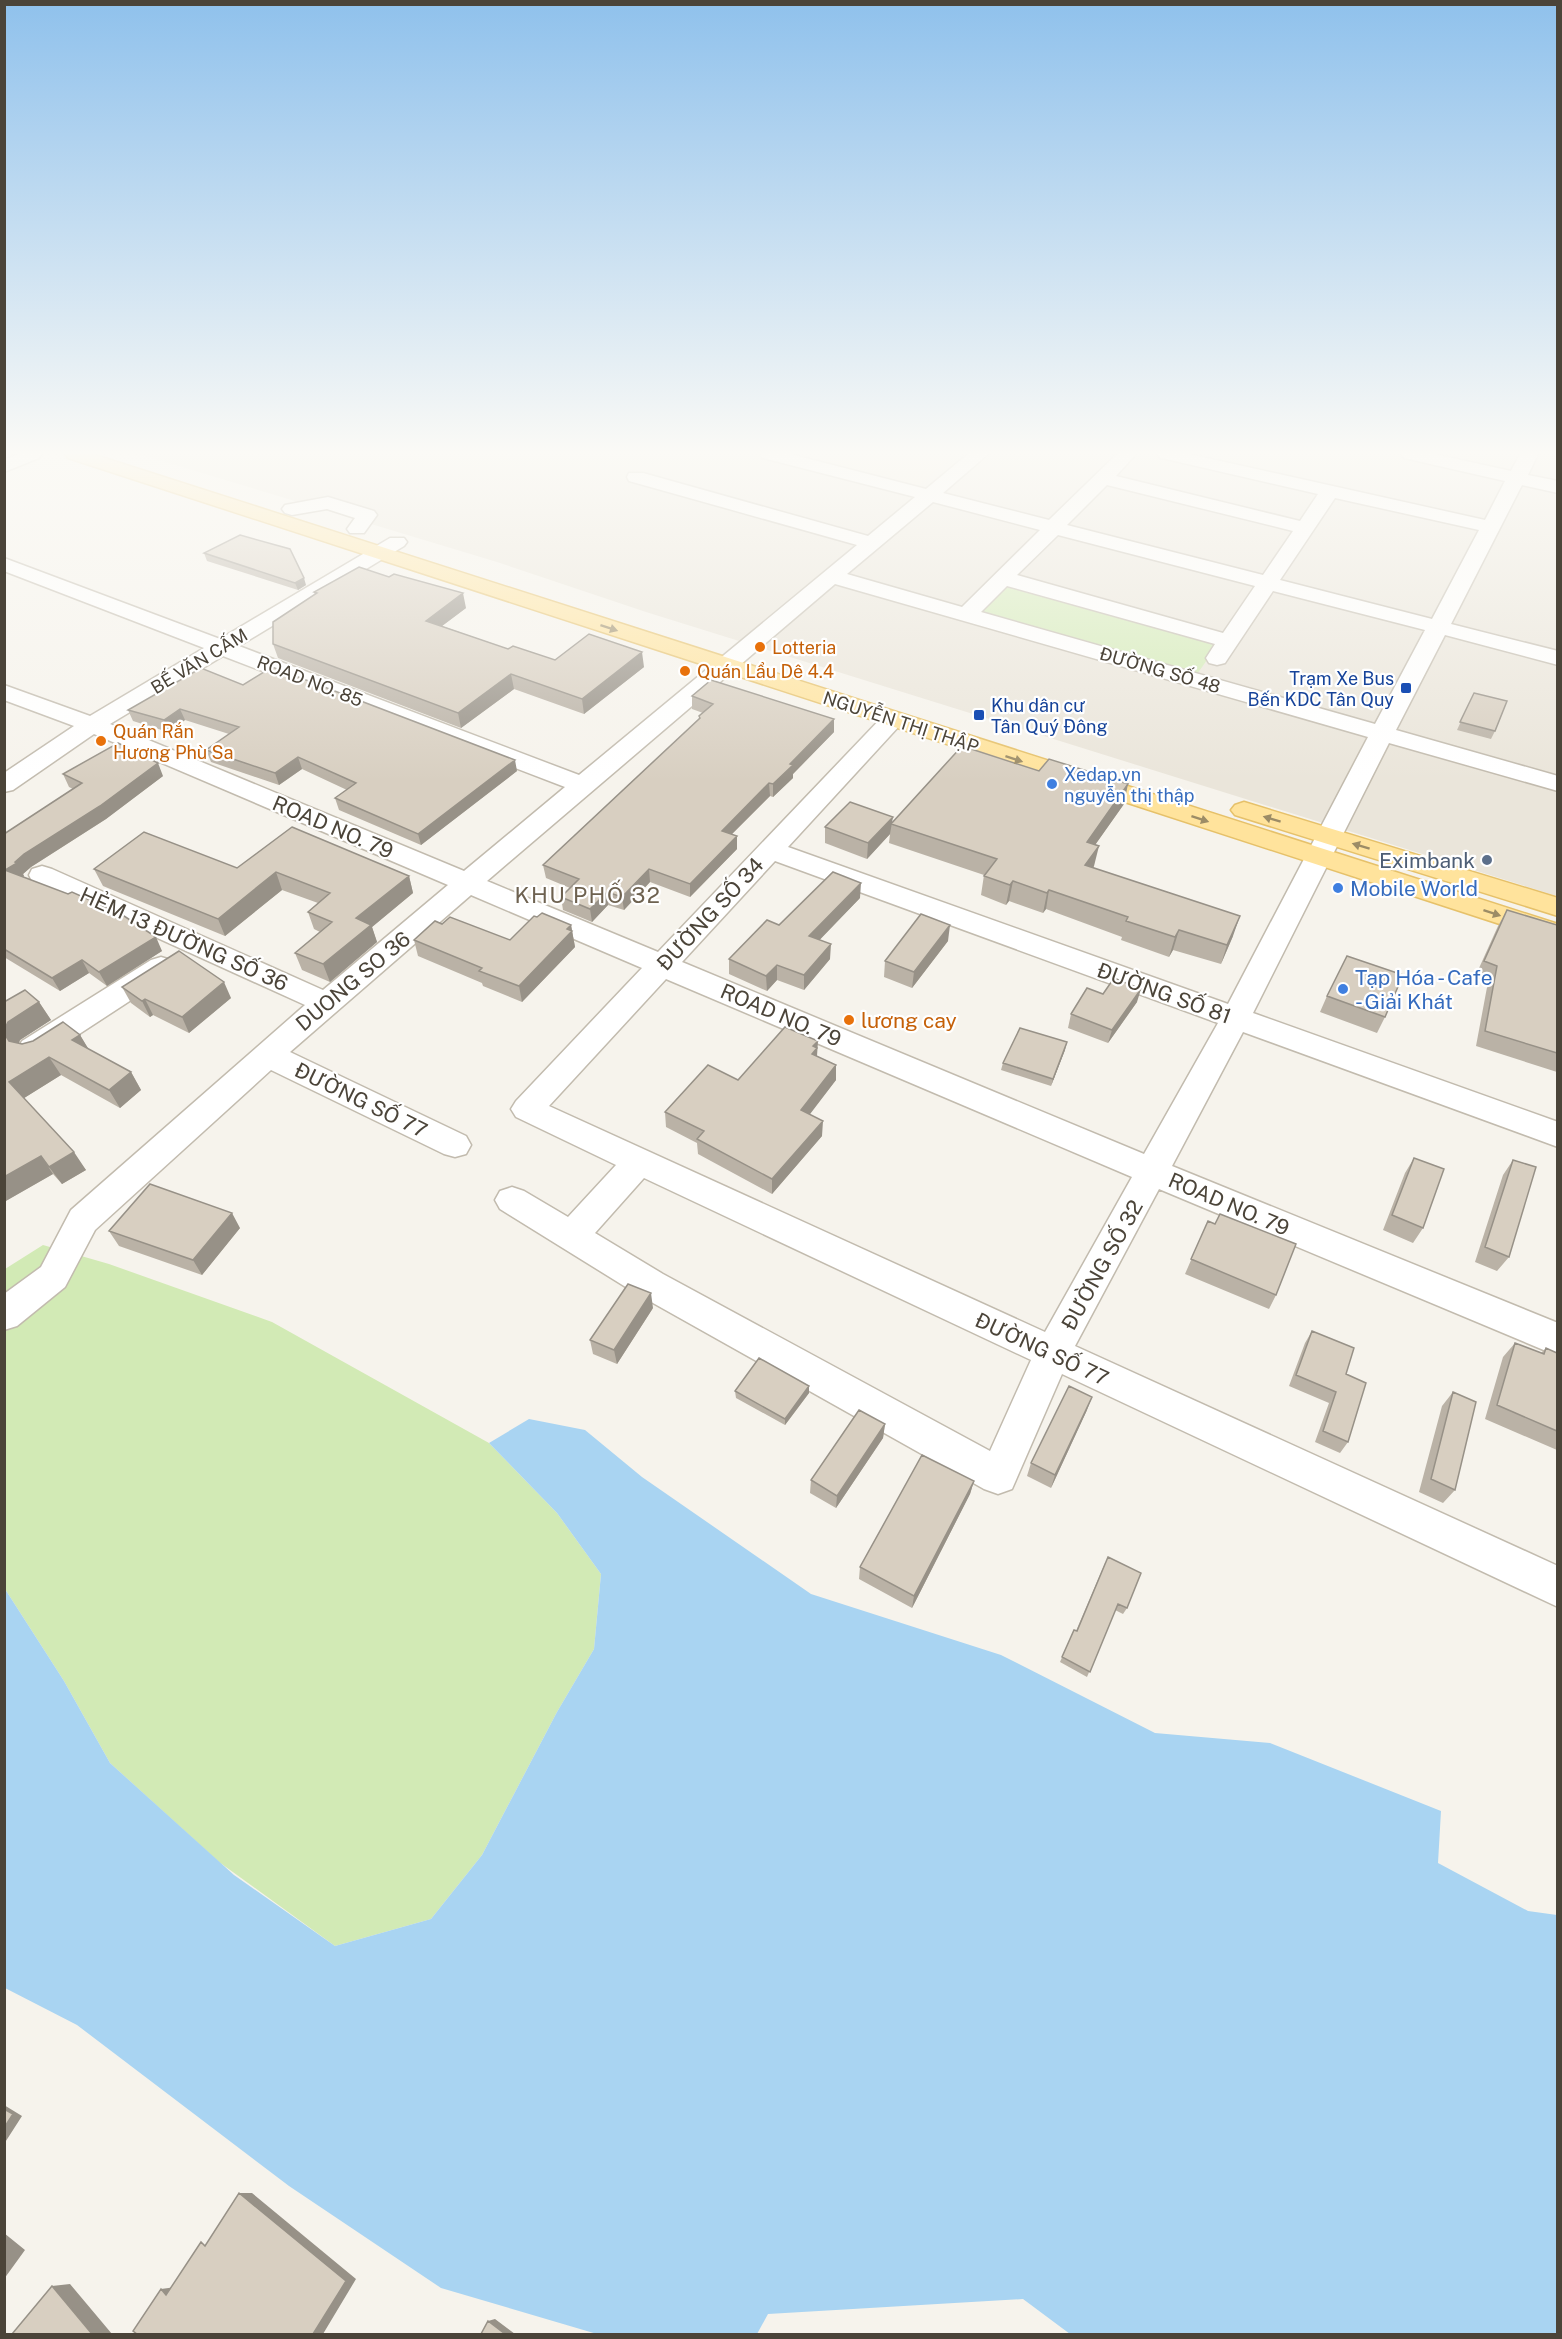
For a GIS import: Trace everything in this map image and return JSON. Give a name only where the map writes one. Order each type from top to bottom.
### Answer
[{"type":"main road","name":"NGUYỄN THỊ THẬP","points":[[437,563],[1322,847],[1557,934]]},
{"type":"main road","name":"NGUYỄN THỊ THẬP","points":[[731,659],[893,719],[1322,847],[1557,907]]},
{"type":"street","name":"BẾ VĂN CẤM","points":[[4,785],[93,725],[361,563]]},
{"type":"street","name":"DUONG SO 36","points":[[4,1315],[53,1277],[83,1220],[268,1054],[582,784],[847,563]]},
{"type":"street","points":[[966,615],[1018,563]]},
{"type":"street","points":[[1192,563],[1557,658]]},
{"type":"street","points":[[1200,682],[1280,563]]},
{"type":"street","name":"ĐƯỜNG SỐ 32","points":[[572,1236],[650,1284],[998,1476],[1053,1354],[1153,1172],[1472,563]]},
{"type":"street","name":"ROAD NO. 85","points":[[4,564],[582,784]]},
{"type":"street","name":"ĐƯỜNG SỐ 48","points":[[831,576],[1557,784]]},
{"type":"street","points":[[1003,578],[1229,641]]},
{"type":"street","name":"ROAD NO. 79","points":[[10,699],[93,725],[1557,1340]]},
{"type":"street","name":"ĐƯỜNG SỐ 34","points":[[527,1109],[893,719]]},
{"type":"street","name":"ĐƯỜNG SỐ 81","points":[[770,850],[1557,1136]]},
{"type":"street","name":"HẺM 13 ĐƯỜNG SỐ 36","points":[[42,875],[326,1003]]},
{"type":"street","points":[[33,1049],[196,945]]},
{"type":"street","name":"ĐƯỜNG SỐ 77","points":[[268,1054],[454,1145]]},
{"type":"street","name":"ĐƯỜNG SỐ 77","points":[[527,1109],[1557,1587]]},
{"type":"street","points":[[512,1200],[572,1236],[639,1161]]},
{"type":"shaded area","points":[[500,563],[1557,563],[1557,896],[646,612]]},
{"type":"green space","points":[[1001,583],[1219,643],[1195,677],[974,613]]},
{"type":"green space","points":[[43,1245],[109,1264],[272,1322],[489,1443],[557,1513],[601,1574],[594,1649],[557,1712],[482,1855],[431,1919],[335,1946],[219,1862],[110,1763],[64,1681],[5,1589],[5,1269]]},
{"type":"water","points":[[529,1419],[585,1430],[642,1477],[811,1594],[1001,1655],[1155,1733],[1270,1743],[1441,1811],[1438,1863],[1528,1911],[1557,1915],[1557,2334],[1070,2334],[1023,2299],[768,2314],[757,2334],[597,2334],[441,2288],[289,2186],[77,2025],[5,1988],[5,1589],[64,1681],[110,1763],[234,1875],[335,1946],[431,1919],[482,1855],[557,1712],[594,1649],[601,1574],[557,1513],[489,1443]]},
{"type":"building","points":[[235,563],[297,563],[304,578],[295,583]]},
{"type":"building","points":[[359,567],[389,577],[394,574],[463,593],[426,621],[508,649],[513,646],[555,660],[589,634],[642,652],[582,699],[511,674],[458,713],[273,644],[273,622],[317,593],[314,592]]},
{"type":"building","points":[[272,667],[515,760],[418,834],[335,798],[356,783],[298,757],[275,773],[206,750],[239,727],[180,709],[164,720],[128,710],[201,668],[243,685]]},
{"type":"building","points":[[711,680],[834,719],[790,764],[793,765],[773,784],[769,783],[722,831],[737,836],[690,884],[649,869],[622,897],[607,892],[590,909],[561,897],[579,879],[543,865],[713,704],[692,696]]},
{"type":"building","points":[[1474,693],[1507,701],[1495,731],[1460,722]]},
{"type":"building","points":[[118,743],[158,763],[100,806],[24,854],[15,862],[17,863],[5,870],[68,894],[72,892],[121,914],[156,937],[99,972],[82,960],[52,978],[4,949],[4,834],[82,783],[63,774]]},
{"type":"building","points":[[962,746],[1039,771],[1049,759],[1128,784],[1087,842],[1099,846],[1085,865],[1240,916],[1227,945],[1179,930],[1175,937],[1126,921],[1128,917],[1049,890],[1047,893],[1013,881],[1010,885],[984,876],[997,859],[891,824]]},
{"type":"building","points":[[850,802],[893,817],[868,843],[825,827]]},
{"type":"building","points":[[292,827],[409,876],[356,918],[371,925],[323,964],[295,953],[332,922],[308,912],[330,893],[276,872],[218,919],[94,869],[144,832],[237,868]]},
{"type":"building","points":[[833,872],[861,883],[809,936],[831,944],[804,975],[777,965],[766,976],[729,959],[767,920],[779,925]]},
{"type":"building","points":[[1507,910],[1557,925],[1557,1053],[1485,1031],[1497,966],[1484,961]]},
{"type":"building","points":[[542,913],[571,925],[567,929],[572,931],[519,986],[479,971],[482,968],[414,940],[435,921],[442,924],[450,917],[510,940],[534,916],[537,917]]},
{"type":"building","points":[[921,914],[950,925],[914,972],[885,961]]},
{"type":"building","points":[[179,951],[224,982],[182,1017],[145,999],[142,1001],[122,987]]},
{"type":"building","points":[[1347,956],[1403,975],[1385,1017],[1327,996]]},
{"type":"building","points":[[1114,978],[1141,989],[1112,1030],[1071,1014],[1087,988],[1103,994]]},
{"type":"building","points":[[25,990],[39,1002],[8,1022],[4,1030],[4,1002]]},
{"type":"building","points":[[63,1022],[80,1035],[72,1040],[131,1072],[109,1090],[49,1057],[9,1082],[74,1152],[49,1167],[41,1156],[4,1177],[4,1033],[9,1041],[22,1044],[33,1041]]},
{"type":"building","points":[[785,1027],[818,1041],[813,1046],[817,1048],[812,1054],[836,1065],[801,1110],[823,1121],[772,1179],[697,1139],[704,1131],[665,1112],[708,1065],[738,1080]]},
{"type":"building","points":[[1020,1028],[1067,1042],[1053,1079],[1003,1063]]},
{"type":"building","points":[[1414,1158],[1444,1169],[1423,1228],[1392,1215]]},
{"type":"building","points":[[1513,1160],[1536,1167],[1509,1257],[1485,1247]]},
{"type":"building","points":[[150,1184],[232,1213],[193,1260],[109,1231]]},
{"type":"building","points":[[1220,1214],[1296,1244],[1276,1295],[1191,1259],[1208,1221],[1215,1224]]},
{"type":"building","points":[[628,1284],[651,1293],[614,1350],[590,1340]]},
{"type":"building","points":[[1312,1331],[1354,1348],[1346,1374],[1366,1383],[1348,1442],[1323,1431],[1336,1392],[1296,1375]]},
{"type":"building","points":[[1515,1343],[1544,1354],[1546,1348],[1557,1353],[1557,1431],[1497,1405]]},
{"type":"building","points":[[759,1358],[809,1386],[785,1419],[735,1391]]},
{"type":"building","points":[[1069,1386],[1092,1397],[1055,1475],[1031,1463]]},
{"type":"building","points":[[1453,1392],[1476,1402],[1455,1490],[1431,1479]]},
{"type":"building","points":[[859,1410],[885,1424],[837,1496],[811,1480]]},
{"type":"building","points":[[922,1455],[974,1481],[914,1596],[860,1567]]},
{"type":"building","points":[[1108,1557],[1141,1573],[1127,1608],[1118,1604],[1090,1672],[1062,1657],[1074,1630],[1077,1631]]},
{"type":"building","points":[[4,2109],[13,2114],[4,2128]]},
{"type":"building","points":[[239,2193],[346,2281],[313,2334],[137,2334],[133,2331],[161,2289],[166,2295],[201,2242],[205,2246]]},
{"type":"building","points":[[52,2286],[92,2334],[12,2334]]},
{"type":"building","points":[[488,2321],[505,2334],[481,2334]]},
{"type":"place","name":"Lotteria","points":[[760,647]]},
{"type":"place","name":"Quán Lẩu Dê 4.4","points":[[685,671]]},
{"type":"place","name":"Trạm Xe Bus Bến KDC Tân Quy","points":[[1406,688]]},
{"type":"place","name":"Khu dân cư Tân Quý Đông","points":[[979,715]]},
{"type":"place","name":"Quán Rắn Hương Phù Sa","points":[[101,741]]},
{"type":"place","name":"Xedap.vn nguyễn thị thập","points":[[1052,784]]},
{"type":"place","name":"Eximbank","points":[[1487,860]]},
{"type":"place","name":"Mobile World","points":[[1338,888]]},
{"type":"place","name":"Tạp Hóa - Cafe - Giải Khát","points":[[1343,989]]},
{"type":"place","name":"lương cay","points":[[849,1020]]},
{"type":"district","name":"KHU PHỐ 32","points":[[588,895]]}]
